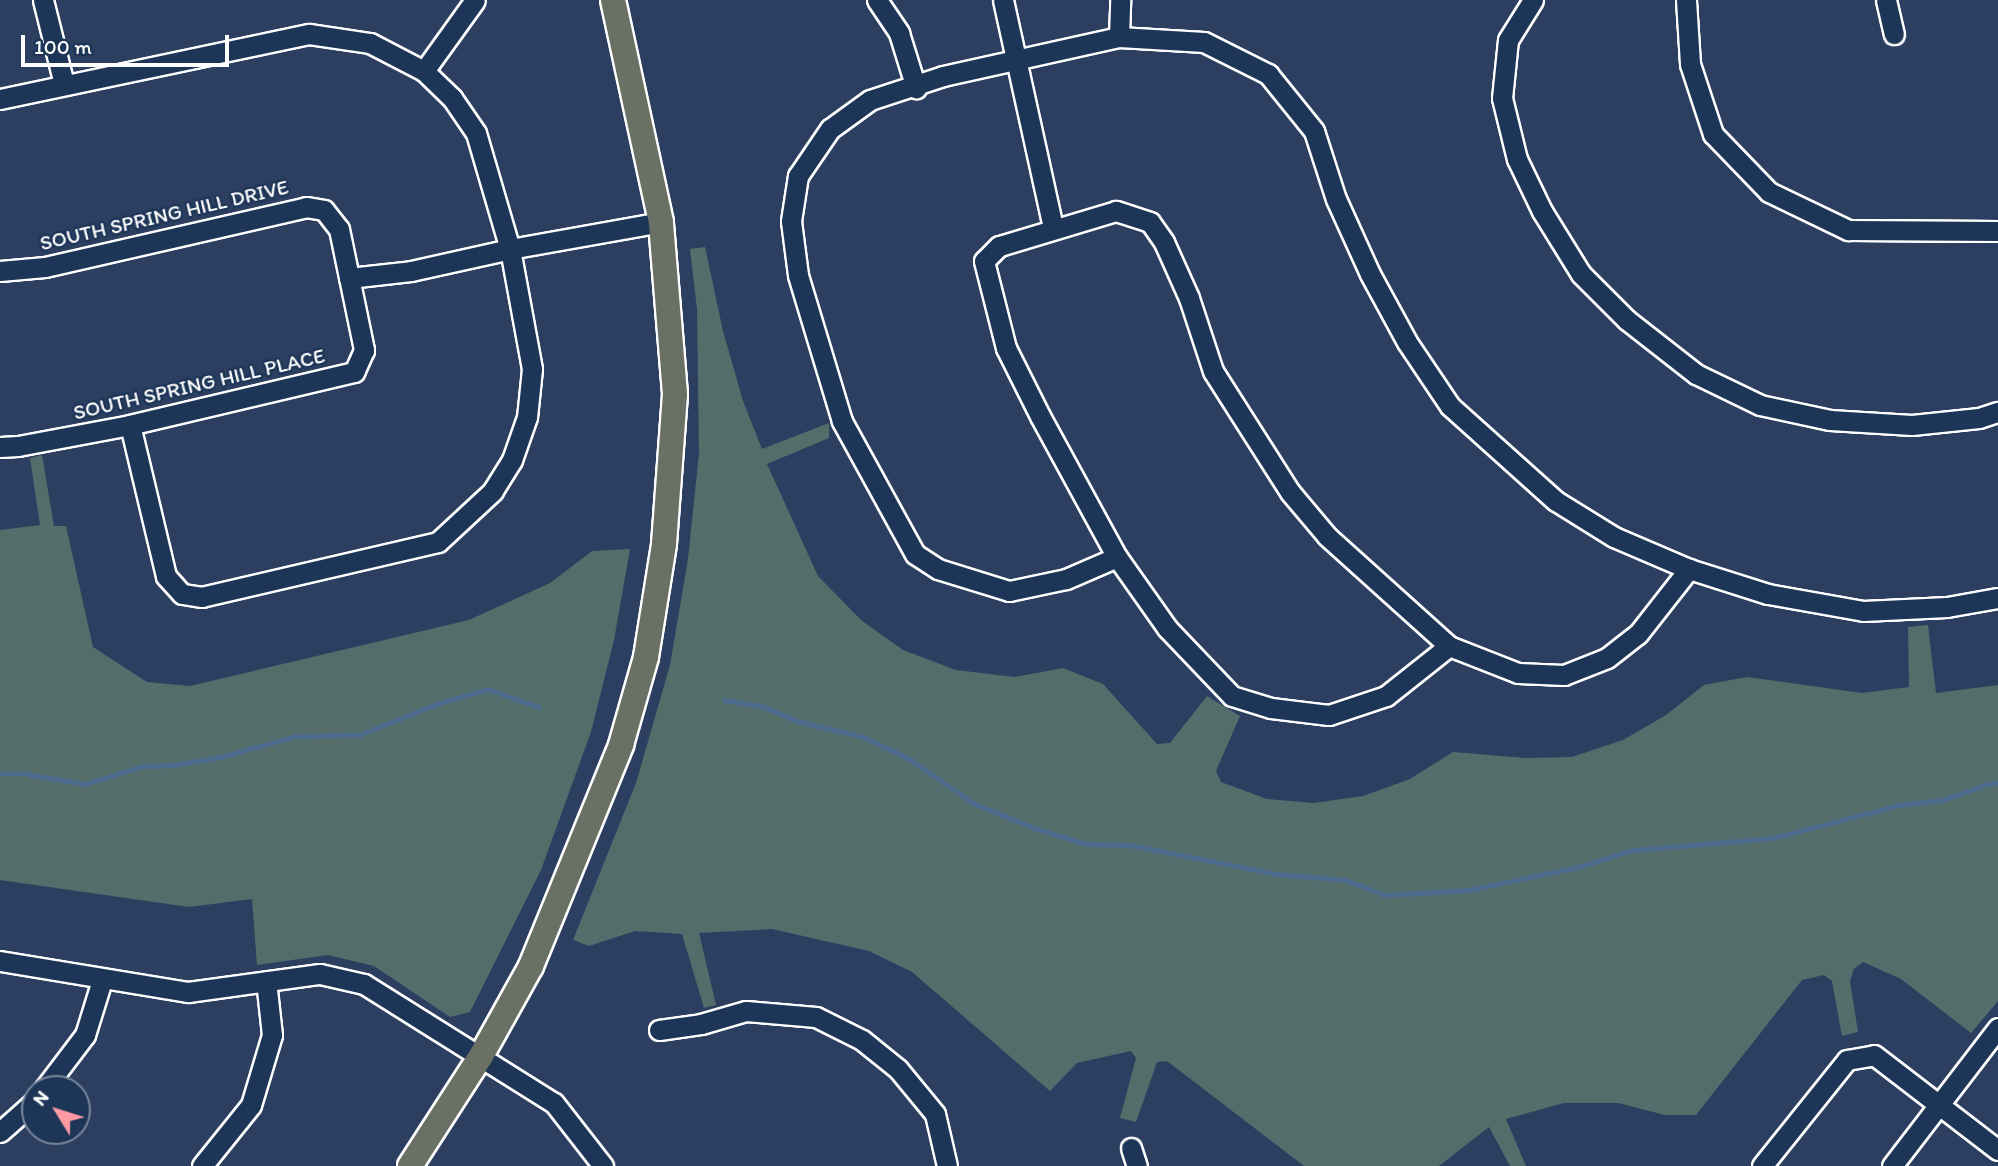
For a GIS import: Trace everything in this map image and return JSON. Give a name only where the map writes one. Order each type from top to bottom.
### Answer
[{"type":"main road","points":[[410,1166],[481,1056],[537,954],[621,745],[646,657],[664,544],[675,394],[661,222],[613,0]]},
{"type":"street","points":[[43,0],[64,84]]},
{"type":"street","points":[[424,71],[475,0]]},
{"type":"street","points":[[877,0],[899,33],[916,88]]},
{"type":"street","points":[[1003,0],[1053,228]]},
{"type":"street","points":[[1119,37],[1120,0]]},
{"type":"street","points":[[1533,0],[1508,40],[1502,98],[1517,159],[1542,211],[1581,274],[1627,320],[1696,374],[1760,405],[1830,420],[1912,425],[1979,418],[1998,412]]},
{"type":"street","points":[[1686,0],[1690,64],[1713,135],[1769,192],[1848,230],[1998,231]]},
{"type":"street","points":[[1886,0],[1895,34]]},
{"type":"street","points":[[0,99],[309,34],[370,43],[424,71],[452,98],[477,133],[510,249],[532,369],[527,417],[512,460],[493,491],[438,542],[202,597],[182,594],[166,576],[130,425]]},
{"type":"street","points":[[1117,557],[1066,579],[1009,591],[938,569],[915,554],[842,421],[798,275],[791,221],[798,176],[830,129],[870,100],[916,88],[943,76],[1119,37],[1204,42],[1268,74],[1314,131],[1336,199],[1370,274],[1407,342],[1450,406],[1556,501],[1614,537],[1689,569],[1768,594],[1863,611],[1947,607],[1998,598]]},
{"type":"street","name":"SOUTH SPRING HILL DRIVE","points":[[0,271],[45,267],[306,207],[324,211],[339,229],[349,278]]},
{"type":"street","points":[[1449,646],[1386,696],[1329,715],[1271,708],[1232,696],[1215,682],[1167,628],[1117,557],[1006,348],[984,261],[999,246],[1116,211],[1150,222],[1164,242],[1189,298],[1213,371],[1290,492],[1328,536],[1449,646],[1518,673],[1564,675],[1607,658],[1638,634],[1689,569]]},
{"type":"street","points":[[349,278],[411,271],[510,249],[661,222]]},
{"type":"street","name":"SOUTH SPRING HILL PLACE","points":[[0,447],[130,425],[354,372],[364,350],[349,278]]},
{"type":"street","points":[[0,961],[102,980],[188,992],[320,974],[364,984],[554,1103],[603,1166]]},
{"type":"street","points":[[55,1075],[85,1035],[102,980]]},
{"type":"street","points":[[202,1166],[251,1105],[272,1035],[266,981]]},
{"type":"street","points":[[659,1030],[701,1024],[746,1011],[816,1017],[862,1040],[898,1069],[935,1114],[947,1166]]},
{"type":"street","points":[[1892,1166],[1998,1028]]},
{"type":"street","points":[[1762,1166],[1847,1060],[1874,1055],[1941,1103],[1998,1150]]},
{"type":"street","points":[[0,1132],[21,1113]]},
{"type":"green space","points":[[705,247],[723,331],[743,401],[762,449],[829,423],[829,438],[767,464],[818,576],[861,620],[903,650],[956,670],[1014,677],[1063,668],[1103,684],[1157,744],[1170,743],[1207,696],[1240,716],[1216,771],[1221,782],[1267,799],[1314,803],[1363,796],[1410,779],[1453,752],[1526,758],[1572,757],[1623,740],[1666,715],[1704,685],[1747,677],[1862,693],[1909,687],[1908,627],[1928,625],[1936,693],[1998,685],[1998,1001],[1971,1033],[1901,979],[1863,962],[1854,969],[1850,981],[1858,1032],[1842,1036],[1832,981],[1824,975],[1802,980],[1696,1115],[1665,1115],[1618,1103],[1564,1103],[1506,1119],[1526,1166],[1510,1166],[1489,1127],[1439,1166],[1304,1166],[1167,1061],[1157,1062],[1136,1122],[1120,1118],[1136,1058],[1131,1051],[1077,1063],[1050,1091],[912,972],[869,951],[772,929],[699,933],[716,1005],[704,1008],[682,934],[635,931],[589,946],[573,940],[636,783],[670,665],[688,559],[699,453],[697,309],[690,249]]},
{"type":"green space","points":[[42,455],[54,526],[66,526],[93,647],[147,682],[190,686],[469,620],[550,583],[592,551],[630,549],[614,640],[591,732],[541,870],[470,1012],[450,1017],[374,966],[328,955],[257,965],[252,899],[189,907],[0,880],[0,530],[40,525],[30,458]]},
{"type":"waterway","points":[[0,774],[27,774],[85,784],[144,766],[174,765],[221,757],[295,736],[359,735],[437,704],[488,689],[539,707]]},
{"type":"waterway","points":[[724,700],[762,706],[797,721],[864,737],[910,759],[973,803],[1037,829],[1087,844],[1130,845],[1277,874],[1346,880],[1385,895],[1469,890],[1578,867],[1633,850],[1773,838],[1900,805],[1943,800],[1987,784],[1998,783]]}]
